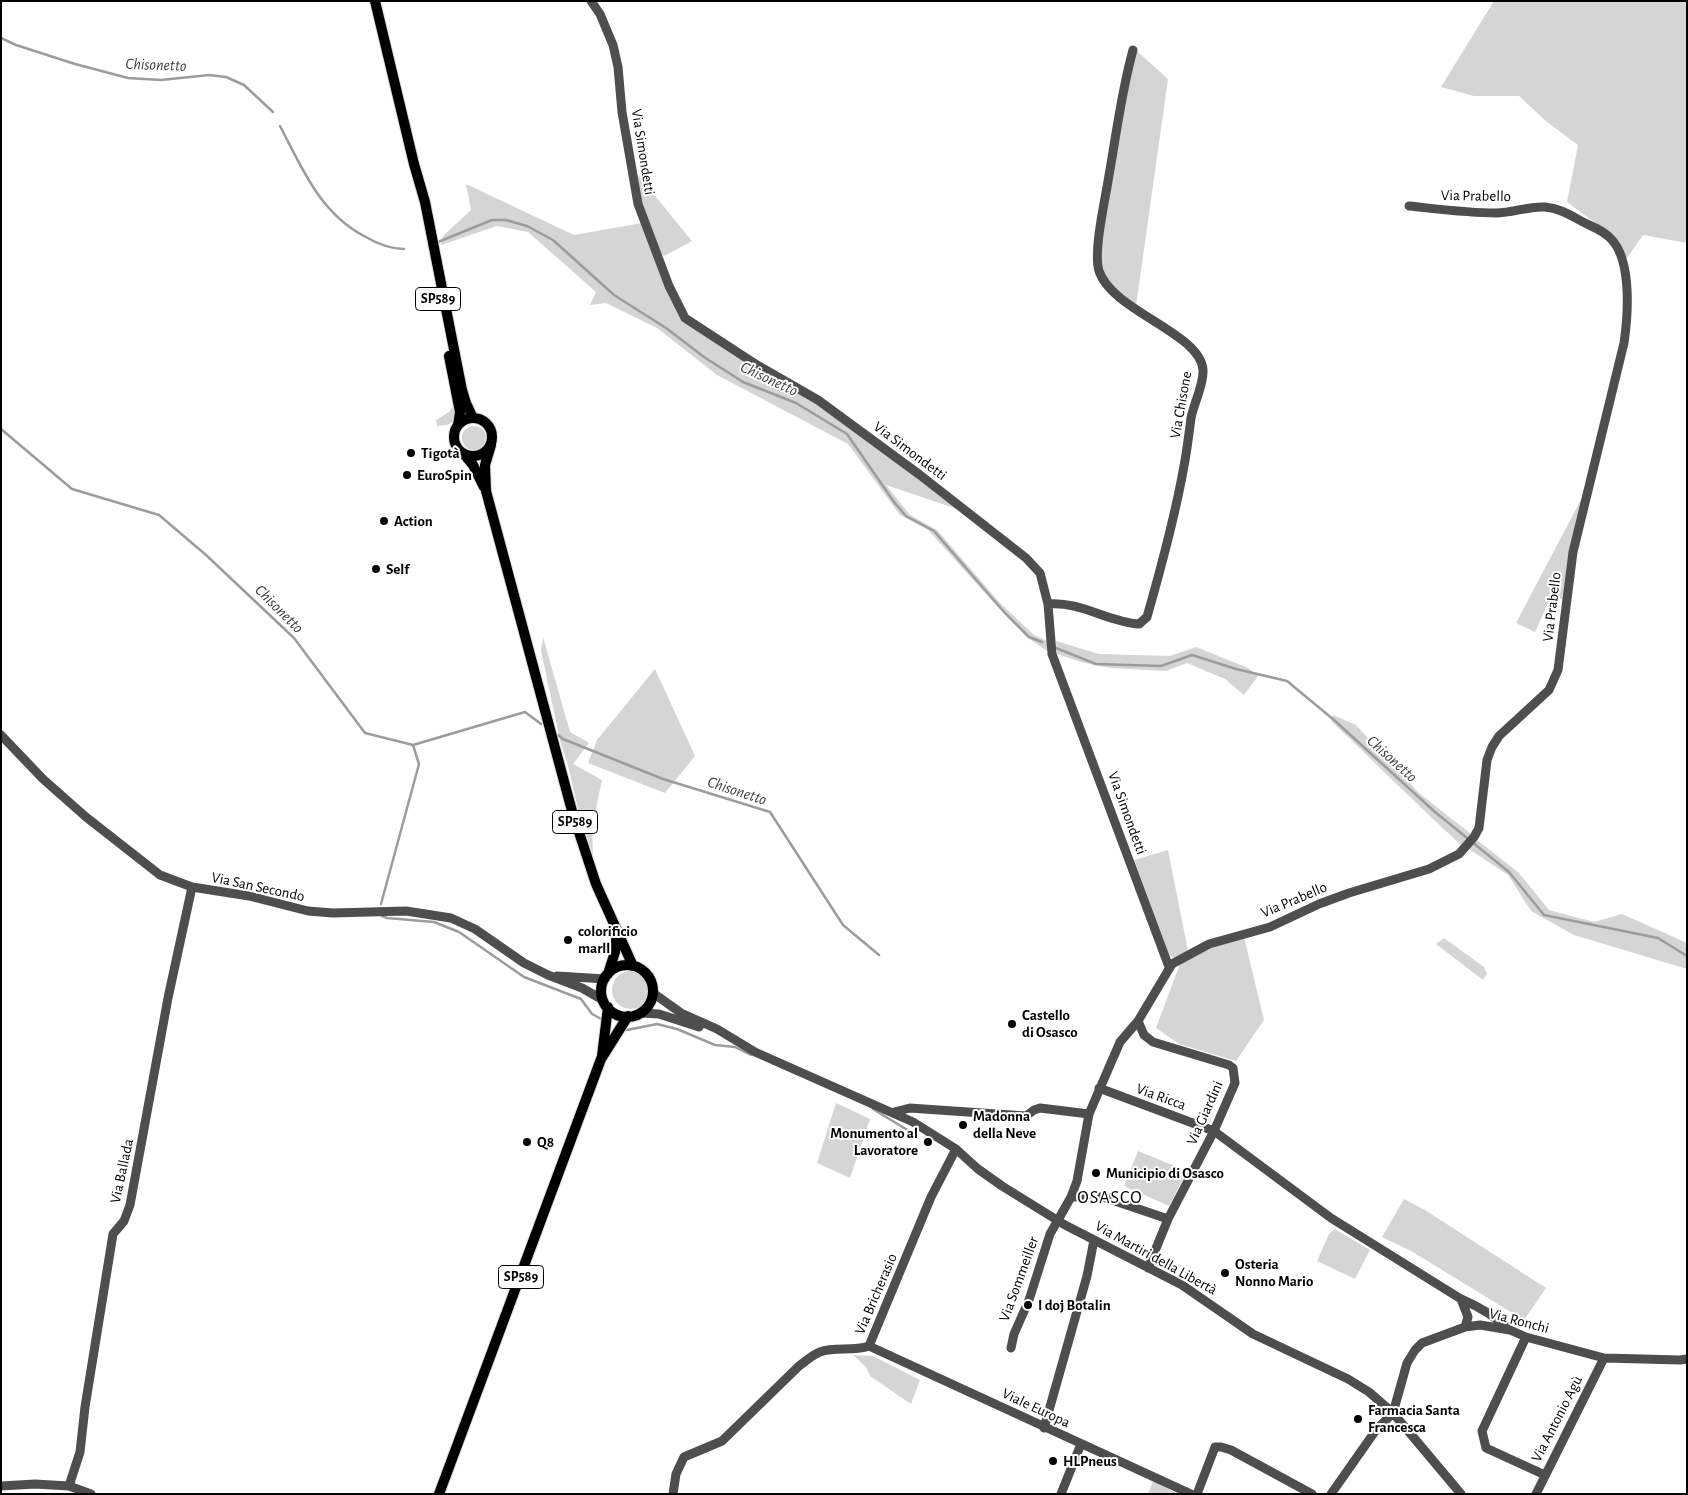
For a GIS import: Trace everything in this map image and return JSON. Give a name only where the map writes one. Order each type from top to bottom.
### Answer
[{"type":"main road","name":"SP589","points":[[375,1],[416,173],[425,202],[462,390],[473,418],[479,419],[489,427],[492,436],[485,465],[486,491]]},
{"type":"main road","name":"SP589","points":[[416,173],[460,412],[458,425],[454,433],[454,442],[456,447],[473,464],[486,491],[572,811],[596,884],[634,966],[646,973],[653,993]]},
{"type":"main road","points":[[458,425],[462,421],[473,418]]},
{"type":"main road","points":[[464,454],[476,456],[487,450],[490,445]]},
{"type":"main road","name":"SP589","points":[[602,1059],[606,1004],[602,986],[615,952],[617,930]]},
{"type":"main road","points":[[606,976],[620,966],[634,966]]},
{"type":"main road","points":[[641,1013],[651,1000],[653,993]]},
{"type":"main road","points":[[606,1004],[614,1012],[628,1016]]},
{"type":"main road","name":"SP589","points":[[440,1494],[602,1059],[628,1016],[641,1013]]},
{"type":"street","name":"Via Simondetti","points":[[592,1],[600,14],[613,45],[622,112],[638,204],[669,286],[685,318],[756,365],[818,400],[920,475],[1026,558],[1040,573],[1048,604],[1052,654],[1169,967]]},
{"type":"street","name":"Via Chisone","points":[[1048,604],[1062,602],[1128,623],[1140,624],[1147,617],[1184,469],[1192,416],[1203,370],[1199,356],[1190,346],[1127,303],[1105,282],[1098,270],[1097,254],[1101,222],[1125,77],[1133,50]]},
{"type":"street","name":"Via Prabello","points":[[1169,967],[1181,958],[1209,944],[1270,927],[1319,904],[1429,869],[1459,854],[1474,837],[1479,828],[1487,760],[1492,747],[1499,736],[1549,690],[1558,670],[1573,552],[1624,343],[1627,323],[1626,279],[1620,253],[1612,240],[1600,230],[1559,209],[1544,207],[1528,208],[1497,213],[1409,206]]},
{"type":"street","name":"Via San Secondo","points":[[1,735],[43,779],[86,817],[160,875],[192,887],[249,896],[308,911],[333,913],[406,911],[451,918],[475,929],[524,963],[548,975],[582,988],[606,1004]]},
{"type":"street","name":"Via Ballada","points":[[70,1486],[80,1452],[85,1407],[113,1234],[124,1221],[130,1205],[168,998],[192,887]]},
{"type":"street","name":"Via Sommeiller","points":[[1011,1348],[1014,1334],[1029,1300],[1050,1234],[1077,1181],[1089,1114],[1099,1088],[1120,1042],[1138,1021],[1169,967]]},
{"type":"street","points":[[548,975],[606,976]]},
{"type":"street","name":"SP589","points":[[653,993],[681,1013],[717,1029],[732,1039]]},
{"type":"street","name":"SP589","points":[[641,1013],[659,1014],[732,1039]]},
{"type":"street","name":"Via Giardini","points":[[1138,1021],[1144,1035],[1153,1042],[1229,1065],[1233,1068],[1236,1083],[1214,1131],[1168,1219],[1148,1268]]},
{"type":"street","name":"Via Martiri della Libertà","points":[[732,1039],[796,1071],[894,1112],[919,1125],[956,1149],[978,1169],[1057,1219],[1182,1285],[1253,1334],[1348,1379],[1369,1392],[1393,1413],[1461,1494]]},
{"type":"street","name":"Via Ricca","points":[[1099,1088],[1214,1131],[1331,1218],[1461,1299],[1477,1305],[1497,1317],[1510,1330]]},
{"type":"street","points":[[894,1112],[910,1108],[1026,1116],[1040,1108],[1089,1114]]},
{"type":"street","name":"Via Bricherasio","points":[[673,1494],[676,1474],[684,1458],[722,1441],[810,1357],[821,1351],[838,1349],[858,1350],[869,1346],[931,1198],[956,1149]]},
{"type":"street","points":[[1071,1196],[1103,1197],[1168,1219]]},
{"type":"street","points":[[1044,1428],[1087,1276],[1094,1240]]},
{"type":"street","points":[[1461,1299],[1468,1317],[1465,1327]]},
{"type":"street","name":"Via Ronchi","points":[[1393,1413],[1408,1363],[1415,1350],[1422,1343],[1465,1327],[1480,1325],[1510,1330],[1526,1337],[1604,1358],[1687,1359]]},
{"type":"street","points":[[1526,1337],[1482,1431],[1486,1448],[1545,1475]]},
{"type":"street","name":"Viale Europa","points":[[869,1346],[1191,1494]]},
{"type":"street","name":"Via Antonio Agù","points":[[1536,1494],[1604,1358]]},
{"type":"street","points":[[1331,1494],[1376,1430],[1393,1413]]},
{"type":"street","points":[[1062,1492],[1081,1444]]},
{"type":"street","points":[[1197,1494],[1215,1447],[1231,1450],[1312,1494]]},
{"type":"street","points":[[1,1486],[35,1484],[70,1486],[92,1494]]},
{"type":"shaded area","points":[[1494,1],[1687,1],[1687,243],[1643,235],[1627,258],[1615,238],[1567,202],[1578,145],[1547,122],[1519,96],[1474,96],[1441,87]]},
{"type":"shaded area","points":[[1137,51],[1168,79],[1136,306],[1107,280],[1099,256],[1128,79]]},
{"type":"shaded area","points":[[638,175],[692,241],[664,256],[659,253],[640,201]]},
{"type":"shaded area","points":[[466,184],[574,235],[642,223],[678,314],[733,355],[819,404],[960,510],[886,485],[910,515],[937,530],[1001,604],[1034,635],[1047,641],[1047,651],[1028,638],[928,530],[900,515],[848,444],[717,375],[657,328],[606,303],[590,305],[596,292],[528,232],[497,226],[441,245],[443,236],[471,210]]},
{"type":"shaded area","points":[[456,404],[455,421],[447,425],[437,426],[436,420],[449,412]]},
{"type":"shaded area","points":[[474,426],[482,430],[486,438],[482,446],[474,450],[466,446],[462,438],[466,430]]},
{"type":"shaded area","points":[[1585,492],[1564,600],[1552,594],[1535,632],[1516,623]]},
{"type":"shaded area","points":[[543,637],[570,732],[589,743],[573,764],[602,780],[592,827],[593,855],[579,813],[560,740],[541,651]]},
{"type":"shaded area","points":[[1056,641],[1099,654],[1170,656],[1196,647],[1248,668],[1258,676],[1244,695],[1225,679],[1187,663],[1166,671],[1110,668],[1085,663],[1057,654]]},
{"type":"shaded area","points":[[655,669],[695,756],[665,793],[588,763],[597,740]]},
{"type":"shaded area","points":[[1333,715],[1356,725],[1419,793],[1471,834],[1461,845],[1331,721]]},
{"type":"shaded area","points":[[1477,840],[1519,873],[1549,910],[1594,922],[1622,914],[1687,943],[1687,969],[1574,935],[1531,911],[1508,875],[1469,849]]},
{"type":"shaded area","points":[[1168,850],[1188,951],[1173,958],[1169,954],[1134,860]]},
{"type":"shaded area","points":[[1244,937],[1264,1020],[1236,1061],[1179,1044],[1156,1028],[1180,964],[1211,947]]},
{"type":"shaded area","points":[[1444,938],[1484,967],[1487,974],[1483,980],[1436,944]]},
{"type":"shaded area","points":[[631,971],[645,976],[650,990],[645,1004],[631,1009],[617,1004],[612,990],[617,976]]},
{"type":"shaded area","points":[[836,1103],[870,1119],[850,1178],[817,1163]]},
{"type":"shaded area","points":[[1138,1151],[1187,1171],[1169,1206],[1124,1186]]},
{"type":"shaded area","points":[[1404,1199],[1425,1210],[1546,1288],[1524,1320],[1411,1251],[1382,1237]]},
{"type":"shaded area","points":[[1335,1229],[1370,1250],[1355,1279],[1317,1261],[1329,1234]]},
{"type":"shaded area","points":[[853,1355],[873,1356],[920,1380],[911,1404],[870,1376],[866,1367]]},
{"type":"shaded area","points":[[1153,1481],[1178,1494],[1148,1494]]},
{"type":"waterway","name":"Chisonetto","points":[[1,38],[16,45],[75,64],[128,78],[161,80],[209,75],[226,77],[244,85],[273,112]]},
{"type":"waterway","name":"Chisonetto","points":[[280,126],[314,188],[335,215],[373,241],[388,247],[404,249]]},
{"type":"waterway","name":"Chisonetto","points":[[438,242],[492,220],[506,220],[527,226],[553,240],[614,295],[666,328],[704,357],[743,382],[796,403],[847,434],[894,502],[906,516],[934,531],[1004,612],[1029,637],[1042,642]]},
{"type":"waterway","name":"Chisonetto","points":[[1,429],[72,489],[159,515],[206,555],[294,638],[365,733],[413,745],[525,712],[541,724]]},
{"type":"waterway","name":"Chisonetto","points":[[1056,648],[1096,664],[1161,666],[1192,655],[1236,669],[1287,681],[1334,720],[1435,812],[1509,872],[1544,915],[1658,938],[1687,956]]},
{"type":"waterway","name":"Chisonetto","points":[[558,735],[563,739],[663,779],[770,812],[843,925],[879,955]]},
{"type":"waterway","points":[[381,904],[419,764],[413,745]]},
{"type":"waterway","points":[[382,916],[434,922],[459,932],[524,977],[581,999],[592,1014],[603,1020]]},
{"type":"waterway","points":[[627,1030],[657,1024],[677,1029],[715,1045],[735,1047],[751,1055]]},
{"type":"waterway","points":[[873,1109],[909,1131]]},
{"type":"place","name":"Tigotà","points":[[411,453]]},
{"type":"place","name":"EuroSpin","points":[[407,475]]},
{"type":"place","name":"Action","points":[[384,521]]},
{"type":"place","name":"Self","points":[[376,569]]},
{"type":"place","name":"colorificio marll","points":[[568,940]]},
{"type":"place","name":"Castello di Osasco","points":[[1012,1024]]},
{"type":"place","name":"Madonna della Neve","points":[[963,1125]]},
{"type":"place","name":"Q8","points":[[527,1142]]},
{"type":"place","name":"Monumento al Lavoratore","points":[[928,1142]]},
{"type":"place","name":"Municipio di Osasco","points":[[1096,1173]]},
{"type":"place","name":"Osteria Nonno Mario","points":[[1225,1273]]},
{"type":"place","name":"I doj Botalin","points":[[1028,1305]]},
{"type":"place","name":"Farmacia Santa Francesca","points":[[1358,1419]]},
{"type":"place","name":"HLPneus","points":[[1053,1461]]},
{"type":"district","name":"OSASCO","points":[[1110,1198]]}]
